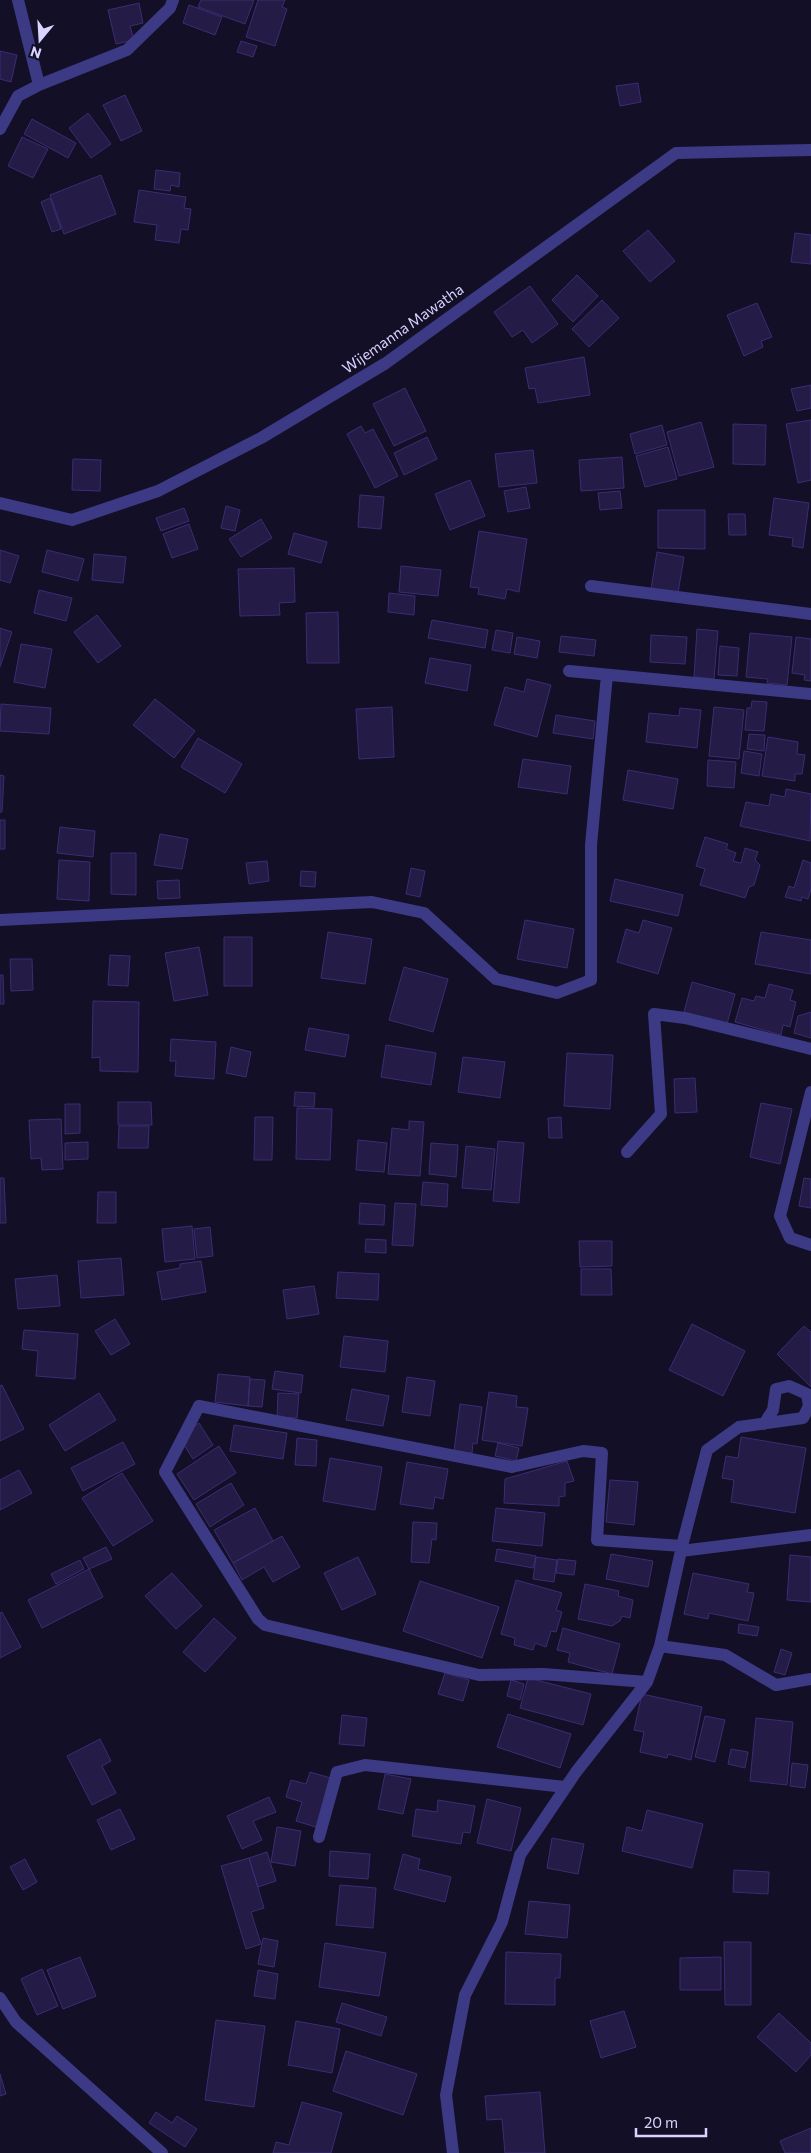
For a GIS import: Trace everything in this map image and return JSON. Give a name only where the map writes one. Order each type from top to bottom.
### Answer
[{"type":"street","points":[[18,0],[39,85]]},
{"type":"street","points":[[0,128],[18,96],[39,85],[126,50],[170,8],[172,0]]},
{"type":"street","name":"Wijemanna Mawatha","points":[[0,503],[72,520],[158,491],[261,438],[386,364],[676,153],[811,150]]},
{"type":"street","points":[[591,586],[811,614]]},
{"type":"street","points":[[569,671],[811,694]]},
{"type":"street","points":[[0,920],[372,902],[424,913],[496,979],[557,993],[592,980],[591,845],[607,675]]},
{"type":"street","points":[[627,1152],[660,1114],[654,1014],[685,1018],[811,1049]]},
{"type":"street","points":[[811,1092],[780,1216],[790,1238],[811,1245]]},
{"type":"street","points":[[647,1682],[543,1674],[479,1675],[265,1625],[258,1619],[164,1472],[199,1406],[512,1467],[583,1450],[602,1453],[597,1540],[682,1548],[811,1534]]},
{"type":"street","points":[[453,2153],[446,2095],[465,1995],[502,1922],[520,1855],[565,1787],[647,1682],[660,1646],[707,1450],[739,1427],[764,1424]]},
{"type":"street","points":[[660,1646],[726,1655],[776,1685],[811,1679]]},
{"type":"street","points":[[319,1837],[337,1772],[365,1765],[565,1787]]},
{"type":"street","points":[[0,1998],[16,2022],[162,2153]]},
{"type":"building","points":[[201,0],[254,0],[245,24],[198,7]]},
{"type":"building","points":[[258,0],[285,0],[282,7],[287,9],[275,46],[246,37]]},
{"type":"building","points":[[139,3],[143,23],[130,26],[134,40],[116,44],[108,10]]},
{"type":"building","points":[[189,5],[222,17],[215,35],[183,23]]},
{"type":"building","points":[[241,41],[257,46],[253,57],[237,52]]},
{"type":"building","points":[[0,51],[17,55],[11,82],[0,79]]},
{"type":"building","points":[[638,83],[641,102],[620,106],[616,86]]},
{"type":"building","points":[[125,95],[142,131],[121,141],[103,105]]},
{"type":"building","points":[[88,113],[111,144],[91,158],[69,128]]},
{"type":"building","points":[[32,119],[76,143],[68,158],[24,134]]},
{"type":"building","points":[[22,137],[48,149],[33,178],[8,166]]},
{"type":"building","points":[[156,170],[180,173],[179,187],[171,185],[170,191],[154,189]]},
{"type":"building","points":[[101,175],[116,214],[64,234],[50,195]]},
{"type":"building","points":[[139,190],[186,197],[184,208],[191,209],[188,230],[181,229],[179,243],[155,240],[157,225],[134,222]]},
{"type":"building","points":[[50,198],[61,229],[52,232],[41,202]]},
{"type":"building","points":[[648,230],[675,261],[650,282],[623,251]]},
{"type":"building","points":[[795,233],[811,235],[811,264],[791,262]]},
{"type":"building","points":[[577,275],[598,296],[573,322],[552,300]]},
{"type":"building","points":[[530,286],[558,324],[532,343],[523,330],[512,337],[494,312]]},
{"type":"building","points":[[602,300],[619,318],[589,347],[572,329]]},
{"type":"building","points":[[757,303],[772,337],[761,341],[763,347],[744,356],[727,315]]},
{"type":"building","points":[[584,357],[590,395],[538,403],[535,388],[529,389],[525,368]]},
{"type":"building","points":[[811,385],[811,408],[797,411],[791,389]]},
{"type":"building","points":[[405,388],[426,431],[394,446],[373,404]]},
{"type":"building","points":[[811,420],[811,480],[798,483],[786,424]]},
{"type":"building","points":[[701,422],[714,467],[679,476],[667,432]]},
{"type":"building","points":[[733,424],[766,425],[765,465],[733,464]]},
{"type":"building","points":[[662,425],[667,445],[635,454],[630,434]]},
{"type":"building","points":[[361,426],[365,433],[373,429],[398,476],[375,488],[347,434]]},
{"type":"building","points":[[427,437],[437,459],[404,475],[394,453]]},
{"type":"building","points":[[668,447],[677,479],[645,487],[636,456]]},
{"type":"building","points":[[533,450],[537,483],[499,487],[495,454]]},
{"type":"building","points":[[622,457],[624,488],[581,491],[579,460]]},
{"type":"building","points":[[73,459],[101,460],[100,491],[72,490]]},
{"type":"building","points":[[470,480],[485,516],[450,530],[435,494]]},
{"type":"building","points":[[526,487],[530,508],[508,512],[504,491]]},
{"type":"building","points":[[620,491],[622,508],[600,510],[598,493]]},
{"type":"building","points":[[360,495],[384,497],[381,529],[358,527]]},
{"type":"building","points":[[774,498],[809,503],[803,548],[792,546],[793,538],[769,535]]},
{"type":"building","points":[[226,506],[240,510],[235,531],[221,528]]},
{"type":"building","points":[[184,508],[189,521],[161,531],[156,518]]},
{"type":"building","points":[[658,510],[705,510],[705,549],[658,548]]},
{"type":"building","points":[[728,514],[745,514],[746,535],[729,535]]},
{"type":"building","points":[[261,519],[272,538],[241,557],[229,539]]},
{"type":"building","points":[[189,524],[198,549],[172,558],[163,534]]},
{"type":"building","points":[[479,531],[527,539],[519,592],[507,589],[505,599],[478,594],[479,588],[470,587]]},
{"type":"building","points":[[294,533],[327,542],[321,563],[288,554]]},
{"type":"building","points":[[0,550],[19,556],[10,583],[0,580]]},
{"type":"building","points":[[47,550],[84,559],[78,581],[42,572]]},
{"type":"building","points":[[657,552],[684,557],[678,593],[651,589]]},
{"type":"building","points":[[94,554],[126,557],[123,583],[92,580]]},
{"type":"building","points":[[401,566],[441,570],[438,596],[399,592]]},
{"type":"building","points":[[294,568],[295,602],[279,603],[280,615],[240,616],[238,569]]},
{"type":"building","points":[[39,590],[72,598],[66,621],[34,613]]},
{"type":"building","points":[[389,593],[415,596],[414,615],[388,612]]},
{"type":"building","points":[[338,612],[339,663],[307,663],[306,613]]},
{"type":"building","points":[[97,615],[121,646],[98,663],[74,632]]},
{"type":"building","points":[[432,620],[488,630],[485,648],[428,638]]},
{"type":"building","points":[[0,628],[12,632],[0,667]]},
{"type":"building","points":[[697,629],[718,631],[714,679],[694,677]]},
{"type":"building","points":[[496,630],[513,633],[510,653],[492,650]]},
{"type":"building","points":[[750,633],[792,637],[787,685],[767,683],[768,679],[746,677]]},
{"type":"building","points":[[651,635],[687,637],[685,664],[650,662]]},
{"type":"building","points":[[561,636],[596,640],[594,656],[559,652]]},
{"type":"building","points":[[517,637],[540,641],[537,658],[514,654]]},
{"type":"building","points":[[796,637],[811,639],[811,681],[804,680],[805,675],[792,673]]},
{"type":"building","points":[[21,644],[52,649],[45,688],[14,682]]},
{"type":"building","points":[[720,646],[739,648],[737,676],[718,675]]},
{"type":"building","points":[[430,658],[471,665],[467,691],[425,683]]},
{"type":"building","points":[[527,679],[551,685],[537,737],[494,725],[505,687],[524,692]]},
{"type":"building","points":[[155,699],[195,731],[174,758],[133,725]]},
{"type":"building","points":[[752,701],[767,702],[764,731],[745,730],[747,708],[751,708]]},
{"type":"building","points":[[1,704],[51,708],[49,734],[0,731]]},
{"type":"building","points":[[392,707],[394,757],[359,759],[356,709]]},
{"type":"building","points":[[714,707],[744,710],[739,759],[709,756]]},
{"type":"building","points":[[680,708],[701,710],[697,748],[646,742],[649,713],[679,716]]},
{"type":"building","points":[[556,715],[595,721],[593,739],[553,733]]},
{"type":"building","points":[[749,734],[765,735],[764,751],[747,749]]},
{"type":"building","points":[[768,737],[798,742],[797,754],[805,755],[802,774],[795,774],[795,781],[762,776]]},
{"type":"building","points":[[198,738],[242,764],[225,793],[181,767]]},
{"type":"building","points":[[744,751],[762,754],[759,776],[741,773]]},
{"type":"building","points":[[523,759],[571,766],[567,794],[518,787]]},
{"type":"building","points":[[708,760],[736,762],[734,788],[707,786]]},
{"type":"building","points":[[628,770],[678,779],[673,809],[623,800]]},
{"type":"building","points":[[0,775],[4,776],[2,812],[0,812]]},
{"type":"building","points":[[786,789],[811,794],[810,841],[740,826],[746,802],[769,806],[771,794],[785,797]]},
{"type":"building","points":[[0,820],[5,820],[5,849],[0,849]]},
{"type":"building","points":[[60,827],[95,831],[93,857],[57,853]]},
{"type":"building","points":[[160,834],[188,839],[182,869],[154,865]]},
{"type":"building","points":[[705,837],[728,844],[726,849],[736,853],[733,861],[741,863],[745,848],[758,852],[755,860],[760,865],[754,885],[749,887],[745,898],[700,885],[705,869],[696,866]]},
{"type":"building","points":[[111,853],[136,853],[136,895],[111,894]]},
{"type":"building","points":[[59,860],[90,862],[89,901],[57,899]]},
{"type":"building","points":[[803,860],[811,863],[811,889],[808,899],[802,897],[801,901],[785,897],[789,886],[794,888]]},
{"type":"building","points":[[267,861],[269,881],[249,884],[246,863]]},
{"type":"building","points":[[411,868],[425,871],[420,897],[406,894]]},
{"type":"building","points":[[301,871],[316,872],[315,887],[300,886]]},
{"type":"building","points":[[615,879],[683,895],[678,916],[610,901]]},
{"type":"building","points":[[179,880],[180,898],[158,899],[157,881]]},
{"type":"building","points":[[525,920],[574,929],[567,968],[517,959]]},
{"type":"building","points":[[643,920],[672,928],[658,974],[617,962],[626,929],[639,933]]},
{"type":"building","points":[[328,932],[372,939],[365,984],[321,978]]},
{"type":"building","points":[[761,932],[811,940],[811,974],[755,964]]},
{"type":"building","points":[[224,937],[252,937],[252,986],[224,986]]},
{"type":"building","points":[[199,947],[208,995],[174,1001],[165,953]]},
{"type":"building","points":[[110,955],[130,956],[128,986],[108,985]]},
{"type":"building","points":[[10,959],[32,959],[33,990],[11,991]]},
{"type":"building","points":[[404,967],[448,979],[433,1032],[389,1020]]},
{"type":"building","points":[[0,975],[3,975],[4,1004],[0,1004]]},
{"type":"building","points":[[692,982],[735,994],[727,1024],[684,1012]]},
{"type":"building","points":[[769,984],[793,990],[790,1000],[796,1002],[790,1027],[783,1025],[781,1035],[735,1022],[742,998],[754,1001],[756,996],[765,998]]},
{"type":"building","points":[[93,1001],[139,1002],[138,1072],[100,1071],[100,1057],[92,1058]]},
{"type":"building","points":[[811,1012],[811,1038],[794,1033],[798,1016]]},
{"type":"building","points":[[309,1028],[349,1035],[345,1057],[305,1050]]},
{"type":"building","points":[[171,1039],[216,1042],[214,1079],[175,1076],[176,1061],[170,1061]]},
{"type":"building","points":[[386,1045],[436,1053],[431,1085],[381,1077]]},
{"type":"building","points":[[231,1047],[251,1052],[246,1077],[226,1073]]},
{"type":"building","points":[[567,1053],[613,1055],[610,1109],[564,1106]]},
{"type":"building","points":[[463,1057],[505,1062],[500,1098],[458,1092]]},
{"type":"building","points":[[695,1078],[697,1112],[675,1113],[674,1079]]},
{"type":"building","points":[[295,1092],[315,1093],[314,1107],[294,1106]]},
{"type":"building","points":[[118,1102],[151,1102],[152,1125],[118,1125]]},
{"type":"building","points":[[761,1103],[792,1109],[780,1164],[750,1157]]},
{"type":"building","points":[[65,1104],[80,1104],[80,1133],[65,1134]]},
{"type":"building","points":[[297,1108],[332,1109],[330,1160],[296,1159]]},
{"type":"building","points":[[255,1117],[273,1117],[272,1160],[254,1160]]},
{"type":"building","points":[[561,1117],[562,1138],[549,1138],[548,1118]]},
{"type":"building","points":[[61,1119],[63,1169],[42,1170],[41,1158],[31,1159],[29,1120]]},
{"type":"building","points":[[409,1121],[424,1122],[420,1176],[388,1174],[392,1128],[409,1130]]},
{"type":"building","points":[[119,1126],[149,1126],[148,1148],[118,1148]]},
{"type":"building","points":[[358,1140],[387,1143],[384,1172],[356,1170]]},
{"type":"building","points":[[498,1141],[524,1143],[519,1203],[493,1201]]},
{"type":"building","points":[[88,1142],[88,1159],[65,1160],[65,1143]]},
{"type":"building","points":[[431,1143],[458,1145],[456,1177],[429,1174]]},
{"type":"building","points":[[466,1146],[495,1149],[491,1190],[462,1188]]},
{"type":"building","points":[[0,1178],[4,1178],[6,1223],[0,1223]]},
{"type":"building","points":[[804,1178],[811,1179],[811,1208],[799,1206]]},
{"type":"building","points":[[423,1182],[448,1184],[447,1207],[421,1205]]},
{"type":"building","points":[[98,1192],[116,1192],[116,1223],[97,1223]]},
{"type":"building","points":[[360,1203],[385,1205],[384,1225],[359,1224]]},
{"type":"building","points":[[395,1203],[416,1204],[413,1246],[392,1245]]},
{"type":"building","points":[[192,1226],[195,1259],[165,1262],[162,1229]]},
{"type":"building","points":[[210,1227],[213,1256],[197,1258],[194,1229]]},
{"type":"building","points":[[366,1239],[386,1240],[386,1253],[365,1252]]},
{"type":"building","points":[[579,1241],[612,1241],[612,1266],[580,1267]]},
{"type":"building","points":[[121,1258],[124,1295],[81,1298],[78,1261]]},
{"type":"building","points":[[201,1261],[206,1292],[162,1300],[157,1272],[180,1268],[180,1264]]},
{"type":"building","points":[[581,1269],[611,1269],[612,1295],[581,1295]]},
{"type":"building","points":[[338,1272],[379,1274],[378,1300],[336,1298]]},
{"type":"building","points":[[57,1275],[60,1306],[18,1309],[15,1279]]},
{"type":"building","points":[[314,1286],[319,1314],[287,1319],[283,1290]]},
{"type":"building","points":[[115,1319],[130,1344],[111,1355],[95,1331]]},
{"type":"building","points":[[692,1324],[745,1351],[723,1396],[669,1370]]},
{"type":"building","points":[[804,1326],[811,1332],[811,1387],[777,1354]]},
{"type":"building","points":[[24,1330],[78,1334],[75,1379],[36,1376],[38,1351],[22,1349]]},
{"type":"building","points":[[344,1336],[388,1341],[385,1372],[340,1367]]},
{"type":"building","points":[[275,1371],[303,1375],[301,1393],[272,1389]]},
{"type":"building","points":[[218,1374],[250,1377],[248,1406],[215,1402]]},
{"type":"building","points":[[407,1377],[435,1381],[430,1416],[402,1412]]},
{"type":"building","points":[[250,1379],[265,1380],[262,1407],[248,1406]]},
{"type":"building","points":[[2,1385],[24,1429],[0,1441],[0,1386]]},
{"type":"building","points":[[352,1389],[389,1396],[383,1426],[346,1420]]},
{"type":"building","points":[[489,1392],[517,1396],[516,1407],[528,1408],[522,1446],[482,1440]]},
{"type":"building","points":[[99,1393],[116,1420],[65,1451],[49,1425]]},
{"type":"building","points":[[278,1393],[299,1394],[297,1418],[277,1417]]},
{"type":"building","points":[[460,1404],[482,1407],[477,1444],[473,1443],[472,1453],[454,1451]]},
{"type":"building","points":[[199,1423],[213,1445],[193,1459],[179,1437]]},
{"type":"building","points":[[234,1425],[287,1433],[283,1459],[230,1451]]},
{"type":"building","points":[[741,1437],[806,1448],[795,1513],[731,1502],[734,1480],[722,1478],[726,1456],[738,1458]]},
{"type":"building","points":[[297,1438],[317,1440],[316,1466],[295,1465]]},
{"type":"building","points":[[123,1442],[135,1464],[83,1491],[71,1468]]},
{"type":"building","points":[[498,1443],[519,1448],[516,1461],[495,1456]]},
{"type":"building","points":[[219,1446],[236,1473],[194,1500],[177,1474]]},
{"type":"building","points":[[330,1458],[382,1467],[375,1510],[323,1501]]},
{"type":"building","points":[[567,1461],[574,1481],[565,1483],[565,1496],[559,1497],[559,1506],[504,1503],[505,1479]]},
{"type":"building","points":[[407,1462],[448,1469],[443,1499],[435,1497],[433,1509],[400,1504]]},
{"type":"building","points":[[19,1470],[32,1493],[0,1510],[0,1480]]},
{"type":"building","points":[[122,1473],[153,1521],[113,1546],[82,1498]]},
{"type":"building","points":[[610,1480],[638,1482],[634,1525],[606,1522]]},
{"type":"building","points":[[231,1483],[244,1505],[210,1527],[196,1504]]},
{"type":"building","points":[[255,1508],[273,1541],[233,1563],[214,1530]]},
{"type":"building","points":[[496,1508],[545,1513],[542,1546],[492,1541]]},
{"type":"building","points":[[413,1522],[437,1523],[436,1540],[432,1539],[429,1563],[411,1562]]},
{"type":"building","points":[[282,1536],[300,1567],[273,1582],[264,1567],[242,1580],[233,1563]]},
{"type":"building","points":[[106,1547],[112,1559],[89,1569],[83,1558]]},
{"type":"building","points":[[497,1549],[536,1556],[533,1568],[495,1561]]},
{"type":"building","points":[[611,1554],[653,1561],[648,1587],[606,1579]]},
{"type":"building","points":[[790,1555],[811,1557],[811,1602],[787,1600]]},
{"type":"building","points":[[358,1557],[376,1594],[342,1610],[324,1573]]},
{"type":"building","points":[[536,1557],[557,1560],[554,1582],[533,1579]]},
{"type":"building","points":[[558,1559],[576,1561],[574,1575],[556,1573]]},
{"type":"building","points":[[80,1560],[84,1569],[56,1584],[51,1574]]},
{"type":"building","points":[[89,1569],[103,1597],[42,1628],[28,1600]]},
{"type":"building","points":[[172,1573],[202,1606],[176,1629],[145,1596]]},
{"type":"building","points":[[693,1573],[749,1584],[747,1592],[754,1593],[748,1621],[709,1613],[708,1619],[684,1614]]},
{"type":"building","points":[[516,1580],[562,1593],[556,1610],[562,1612],[556,1632],[551,1631],[546,1647],[535,1643],[533,1650],[514,1645],[515,1638],[501,1634]]},
{"type":"building","points":[[420,1581],[499,1607],[482,1658],[403,1631]]},
{"type":"building","points":[[585,1584],[619,1591],[618,1596],[633,1600],[630,1618],[622,1616],[620,1621],[612,1626],[578,1619]]},
{"type":"building","points":[[2,1612],[21,1647],[0,1658],[0,1613]]},
{"type":"building","points":[[214,1618],[236,1638],[205,1672],[183,1652]]},
{"type":"building","points":[[739,1624],[759,1627],[757,1636],[738,1633]]},
{"type":"building","points":[[563,1628],[620,1644],[612,1674],[568,1662],[570,1653],[557,1650]]},
{"type":"building","points":[[781,1649],[792,1653],[785,1675],[774,1672]]},
{"type":"building","points":[[445,1673],[469,1680],[463,1701],[438,1694]]},
{"type":"building","points":[[528,1678],[591,1694],[583,1725],[520,1708]]},
{"type":"building","points":[[511,1680],[524,1684],[520,1700],[507,1696]]},
{"type":"building","points":[[642,1694],[702,1707],[691,1760],[668,1754],[667,1758],[640,1752],[644,1732],[634,1730]]},
{"type":"building","points":[[508,1714],[571,1734],[560,1768],[497,1747]]},
{"type":"building","points":[[342,1715],[367,1718],[364,1746],[339,1744]]},
{"type":"building","points":[[705,1716],[725,1720],[715,1762],[695,1757]]},
{"type":"building","points":[[756,1718],[793,1722],[787,1785],[750,1781]]},
{"type":"building","points":[[100,1739],[111,1761],[102,1766],[116,1793],[92,1805],[67,1756]]},
{"type":"building","points":[[731,1749],[748,1752],[745,1768],[728,1764]]},
{"type":"building","points":[[792,1763],[808,1765],[805,1788],[790,1786]]},
{"type":"building","points":[[310,1772],[334,1779],[319,1828],[296,1821],[302,1802],[286,1797],[291,1780],[306,1784]]},
{"type":"building","points":[[385,1774],[411,1779],[403,1814],[378,1809]]},
{"type":"building","points":[[269,1797],[276,1812],[253,1821],[262,1840],[242,1849],[227,1816]]},
{"type":"building","points":[[487,1799],[521,1808],[511,1851],[477,1843]]},
{"type":"building","points":[[438,1800],[475,1806],[470,1833],[463,1832],[461,1844],[412,1836],[416,1809],[437,1812]]},
{"type":"building","points":[[120,1809],[135,1839],[111,1850],[97,1820]]},
{"type":"building","points":[[647,1810],[703,1824],[692,1868],[622,1851],[627,1827],[642,1831]]},
{"type":"building","points":[[277,1827],[301,1831],[295,1866],[271,1862]]},
{"type":"building","points":[[552,1838],[584,1844],[578,1874],[547,1868]]},
{"type":"building","points":[[330,1851],[370,1854],[368,1879],[329,1876]]},
{"type":"building","points":[[267,1852],[276,1881],[258,1887],[249,1858]]},
{"type":"building","points":[[403,1854],[420,1859],[418,1869],[451,1877],[445,1902],[394,1889]]},
{"type":"building","points":[[249,1858],[264,1908],[251,1912],[261,1944],[246,1949],[221,1866]]},
{"type":"building","points":[[25,1859],[37,1882],[23,1890],[10,1867]]},
{"type":"building","points":[[734,1870],[769,1872],[768,1894],[733,1892]]},
{"type":"building","points":[[340,1885],[376,1888],[373,1928],[336,1925]]},
{"type":"building","points":[[529,1901],[570,1905],[567,1938],[525,1934]]},
{"type":"building","points":[[263,1938],[278,1941],[274,1967],[258,1964]]},
{"type":"building","points":[[724,1942],[751,1942],[751,2005],[725,2005]]},
{"type":"building","points":[[325,1943],[386,1953],[379,1996],[319,1987]]},
{"type":"building","points":[[506,1952],[561,1954],[560,1978],[555,1978],[555,2005],[505,2004]]},
{"type":"building","points":[[80,1957],[96,1996],[63,2009],[47,1970]]},
{"type":"building","points":[[721,1957],[721,1990],[680,1990],[680,1958]]},
{"type":"building","points":[[42,1969],[58,2006],[37,2015],[21,1979]]},
{"type":"building","points":[[258,1970],[278,1974],[275,1999],[254,1996]]},
{"type":"building","points":[[342,2003],[387,2017],[381,2036],[336,2022]]},
{"type":"building","points":[[624,2011],[636,2047],[601,2058],[590,2021]]},
{"type":"building","points":[[779,2013],[811,2043],[811,2055],[796,2072],[757,2037]]},
{"type":"building","points":[[216,2020],[265,2026],[254,2107],[205,2100]]},
{"type":"building","points":[[296,2021],[340,2029],[332,2073],[288,2065]]},
{"type":"building","points":[[346,2051],[417,2074],[403,2115],[333,2091]]},
{"type":"building","points":[[0,2074],[6,2094],[0,2096]]},
{"type":"building","points":[[540,2092],[545,2153],[505,2153],[502,2119],[487,2120],[485,2096]]},
{"type":"building","points":[[302,2102],[342,2113],[331,2153],[273,2153],[276,2142],[289,2145]]},
{"type":"building","points":[[156,2112],[172,2123],[177,2116],[197,2129],[185,2147],[149,2123]]},
{"type":"building","points":[[811,2128],[811,2153],[785,2153],[780,2141]]}]
